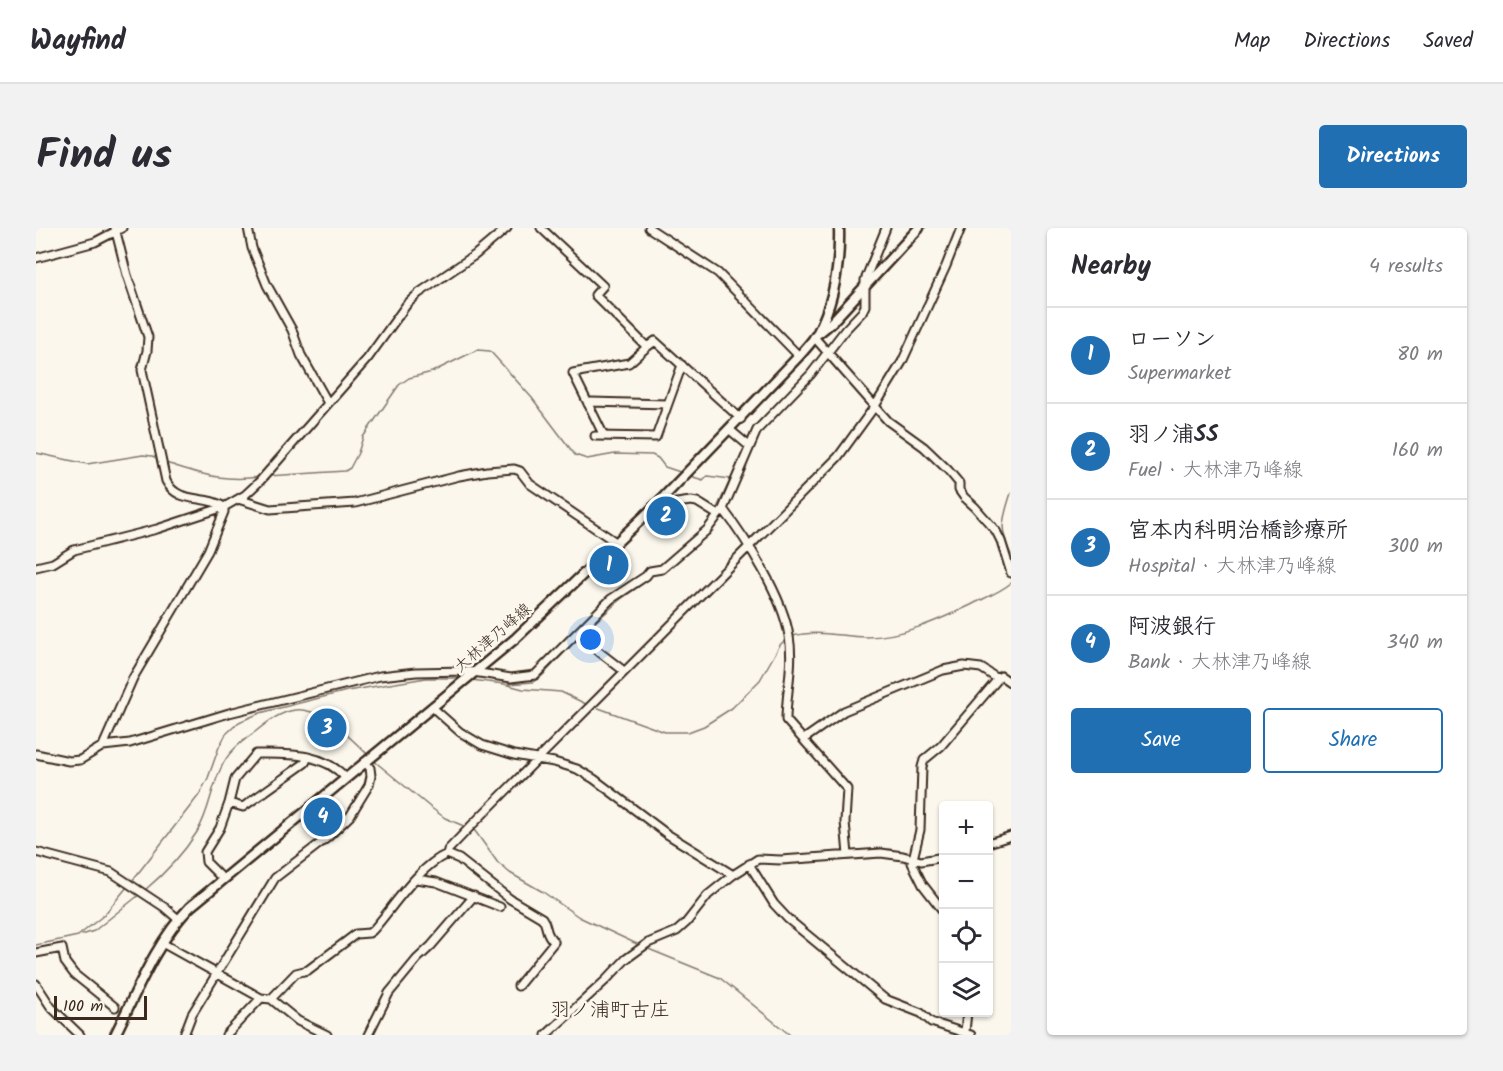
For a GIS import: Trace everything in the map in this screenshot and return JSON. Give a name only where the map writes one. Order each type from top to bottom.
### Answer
[{"type":"main road","name":"大林津乃峰線","points":[[115,1035],[162,943],[178,920],[223,879],[516,638],[655,506],[799,356],[815,336],[823,320],[837,273],[840,228]]},
{"type":"main road","points":[[815,336],[830,324],[919,228]]},
{"type":"street","points":[[248,228],[252,248],[267,285],[292,330],[301,355],[328,403]]},
{"type":"street","points":[[36,567],[53,563],[74,550],[157,529],[224,507],[238,499],[260,481],[368,358],[407,304],[475,255],[507,228]]},
{"type":"street","points":[[541,228],[603,286],[595,295],[647,347]]},
{"type":"street","points":[[649,228],[718,273],[799,356]]},
{"type":"street","points":[[36,754],[69,761],[80,760],[103,746],[130,742],[229,713],[380,676],[416,672],[467,671],[472,674],[511,678],[535,675],[578,636],[611,599],[655,571],[701,536],[721,512],[757,430],[811,374],[827,350],[862,312],[865,306],[865,280],[886,228]]},
{"type":"street","points":[[271,999],[296,973],[308,970],[356,934],[369,933],[373,930],[416,879],[447,854],[469,827],[838,457],[875,406],[905,356],[961,228]]},
{"type":"street","points":[[36,258],[95,242],[117,229],[127,275],[148,337],[142,370],[166,481],[176,493],[186,497],[218,502],[224,507]]},
{"type":"street","points":[[815,336],[888,421],[924,447],[959,483],[959,490],[964,497],[996,531],[1011,573]]},
{"type":"street","points":[[604,436],[573,373],[629,363],[656,341],[741,419]]},
{"type":"street","points":[[595,436],[656,437],[682,365]]},
{"type":"street","points":[[588,404],[603,402],[667,404]]},
{"type":"street","points":[[730,430],[749,446]]},
{"type":"street","points":[[238,499],[270,509],[355,503],[459,476],[514,469],[520,471],[530,484],[617,543]]},
{"type":"street","points":[[655,506],[691,501],[721,512],[748,547],[778,600],[789,638],[790,678],[786,720],[847,789],[845,822],[848,855]]},
{"type":"street","points":[[103,746],[133,678],[208,550],[224,507]]},
{"type":"street","points":[[578,636],[624,671]]},
{"type":"street","points":[[804,739],[844,711],[943,669],[964,666],[981,668],[998,679]]},
{"type":"street","points":[[942,909],[922,885],[913,868],[920,830],[924,760],[940,746],[1001,676],[1011,683]]},
{"type":"street","points":[[432,707],[474,742],[490,749],[577,769],[594,779],[667,834],[733,874]]},
{"type":"street","points":[[223,879],[206,862],[205,852],[220,828],[235,779],[256,754],[295,754],[308,757],[338,768],[346,778]]},
{"type":"street","points":[[229,803],[243,807],[305,763],[308,757]]},
{"type":"street","points":[[184,1035],[192,1014],[275,878],[327,838],[350,816],[369,784],[371,776],[369,760]]},
{"type":"street","points":[[993,841],[1011,836]]},
{"type":"street","points":[[36,852],[111,872],[164,907],[178,920]]},
{"type":"street","points":[[546,1035],[641,947],[677,931],[708,895],[733,874],[758,859],[781,860],[881,853],[921,861],[939,858]]},
{"type":"street","points":[[447,854],[459,859],[488,883],[545,921],[546,935],[554,942],[519,986]]},
{"type":"street","points":[[748,864],[774,904],[788,919],[885,999],[921,1014],[931,1022],[968,1033],[967,1017]]},
{"type":"street","points":[[416,879],[436,882],[500,907]]},
{"type":"street","points":[[368,1035],[389,993],[417,958],[431,946],[474,896]]},
{"type":"street","points":[[162,943],[261,998],[271,999],[298,1021],[327,1035]]},
{"type":"street","points":[[36,953],[62,948],[65,962],[74,974],[115,1007]]},
{"type":"street","points":[[36,984],[51,1007],[80,1035]]},
{"type":"street","points":[[226,1035],[261,998]]},
{"type":"waterway","points":[[860,286],[882,228]]},
{"type":"waterway","points":[[860,309],[861,297]]},
{"type":"waterway","points":[[268,476],[345,471],[350,468],[363,437],[399,385],[409,378],[432,372],[477,350],[490,351],[532,398],[575,455],[587,459],[615,454],[652,455],[658,458],[665,467],[683,473]]},
{"type":"waterway","points":[[756,426],[788,393]]},
{"type":"waterway","points":[[716,510],[746,446]]},
{"type":"waterway","points":[[36,453],[87,464],[143,455],[159,459]]},
{"type":"waterway","points":[[166,463],[223,478],[260,477]]},
{"type":"waterway","points":[[690,476],[703,480],[707,476],[731,479]]},
{"type":"waterway","points":[[1011,493],[1003,524],[1011,555]]},
{"type":"waterway","points":[[659,566],[701,531],[713,516]]},
{"type":"waterway","points":[[581,635],[655,572]]},
{"type":"waterway","points":[[793,636],[820,633],[866,637],[907,631],[959,611],[1011,583]]},
{"type":"waterway","points":[[508,684],[533,682],[542,676],[578,638]]},
{"type":"waterway","points":[[593,706],[665,732],[688,732],[704,726],[732,708],[760,680],[780,645],[786,639]]},
{"type":"waterway","points":[[132,881],[199,795],[226,734],[239,722],[260,713],[347,691],[426,678],[460,678]]},
{"type":"waterway","points":[[471,680],[523,689],[561,692],[588,705]]},
{"type":"waterway","points":[[145,890],[173,863],[197,832],[205,816],[219,772],[229,754],[241,742],[274,718],[295,710],[315,713],[335,725],[368,755]]},
{"type":"waterway","points":[[373,760],[445,818],[466,827]]},
{"type":"waterway","points":[[471,829],[475,831],[498,863],[510,873],[579,917],[639,945]]},
{"type":"waterway","points":[[36,945],[78,936],[104,915],[127,887]]},
{"type":"waterway","points":[[82,935],[94,931],[139,895]]},
{"type":"waterway","points":[[646,948],[720,978],[790,1035]]},
{"type":"place","name":"羽ノ浦SS","points":[[666,516]]},
{"type":"place","name":"ローソン","points":[[609,565]]},
{"type":"place","name":"宮本内科明治橋診療所","points":[[327,728]]},
{"type":"place","name":"阿波銀行","points":[[323,817]]},
{"type":"district","name":"羽ノ浦町古庄","points":[[610,1009]]}]
